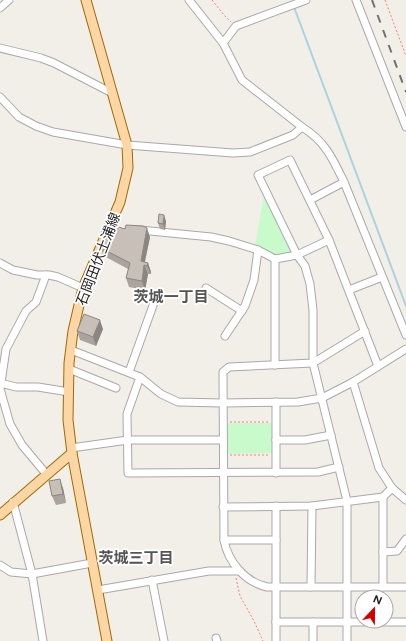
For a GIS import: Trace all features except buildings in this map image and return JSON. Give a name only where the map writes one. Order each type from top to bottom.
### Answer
[{"type":"main road","name":"石岡田伏土浦線","points":[[86,0],[127,146],[128,158],[126,179],[113,229],[83,288],[70,350],[69,368],[68,420],[71,451],[107,641]]},
{"type":"main road","points":[[0,515],[71,451]]},
{"type":"street","points":[[189,0],[223,43],[242,80],[302,127],[312,133],[324,145],[333,158],[406,335]]},
{"type":"street","points":[[223,43],[236,26],[306,0]]},
{"type":"street","points":[[356,0],[406,127]]},
{"type":"street","points":[[0,48],[48,60],[112,93]]},
{"type":"street","points":[[0,97],[19,117],[36,126],[54,132],[127,146],[250,152],[293,134],[302,127]]},
{"type":"street","points":[[347,641],[347,501],[313,363],[313,310],[310,284],[305,266],[258,175],[290,160],[329,240],[378,366]]},
{"type":"street","points":[[310,200],[344,182]]},
{"type":"street","points":[[135,230],[211,237],[230,241],[258,250],[275,260],[298,255],[329,240]]},
{"type":"street","points":[[225,336],[245,306],[254,280],[258,250]]},
{"type":"street","points":[[275,260],[275,365]]},
{"type":"street","points":[[0,263],[13,270],[37,275],[58,277],[83,288]]},
{"type":"street","points":[[46,275],[36,302],[26,311],[6,349],[0,389],[10,424],[22,445],[47,474]]},
{"type":"street","points":[[349,290],[382,277]]},
{"type":"street","points":[[206,288],[242,311]]},
{"type":"street","points":[[129,372],[155,300]]},
{"type":"street","points":[[365,331],[313,363],[229,367],[223,372],[223,507],[225,548],[237,571],[253,582],[267,587],[406,587]]},
{"type":"street","points":[[70,350],[140,377],[161,394],[178,402],[223,403],[298,402],[322,398],[353,382],[406,349]]},
{"type":"street","points":[[69,368],[116,388]]},
{"type":"street","points":[[140,377],[127,414],[128,473],[318,472],[339,467]]},
{"type":"street","points":[[353,382],[379,468],[392,488],[406,500]]},
{"type":"street","points":[[0,383],[16,387],[38,387],[69,392]]},
{"type":"street","points":[[276,402],[276,473]]},
{"type":"street","points":[[276,440],[305,440],[331,435]]},
{"type":"street","points":[[71,451],[128,440],[223,440]]},
{"type":"street","points":[[383,587],[384,497],[392,488]]},
{"type":"street","points":[[223,507],[312,506],[384,497]]},
{"type":"street","points":[[13,502],[32,574],[43,641]]},
{"type":"street","points":[[276,506],[276,641]]},
{"type":"street","points":[[311,587],[312,506]]},
{"type":"street","points":[[383,552],[397,551],[406,539]]},
{"type":"street","points":[[224,540],[276,540]]},
{"type":"street","points":[[0,565],[11,572],[32,574],[92,563]]},
{"type":"street","points":[[98,590],[209,571],[237,571]]},
{"type":"street","points":[[152,580],[164,641]]},
{"type":"street","points":[[276,622],[406,622]]},
{"type":"street","points":[[313,622],[313,641]]},
{"type":"path","points":[[212,0],[224,15],[236,26]]},
{"type":"path","points":[[385,0],[406,56]]},
{"type":"path","points":[[226,422],[276,422]]},
{"type":"path","points":[[226,456],[276,455]]},
{"type":"path","points":[[237,571],[240,596],[263,641]]},
{"type":"green space","points":[[264,195],[292,250],[291,253],[276,256],[255,246]]},
{"type":"green space","points":[[227,423],[271,423],[272,453],[227,454]]},
{"type":"waterway","points":[[294,7],[406,306]]},
{"type":"railway","points":[[372,0],[406,92]]},
{"type":"district","name":"茨城一丁目","points":[[171,297]]},
{"type":"district","name":"茨城三丁目","points":[[136,558]]}]
